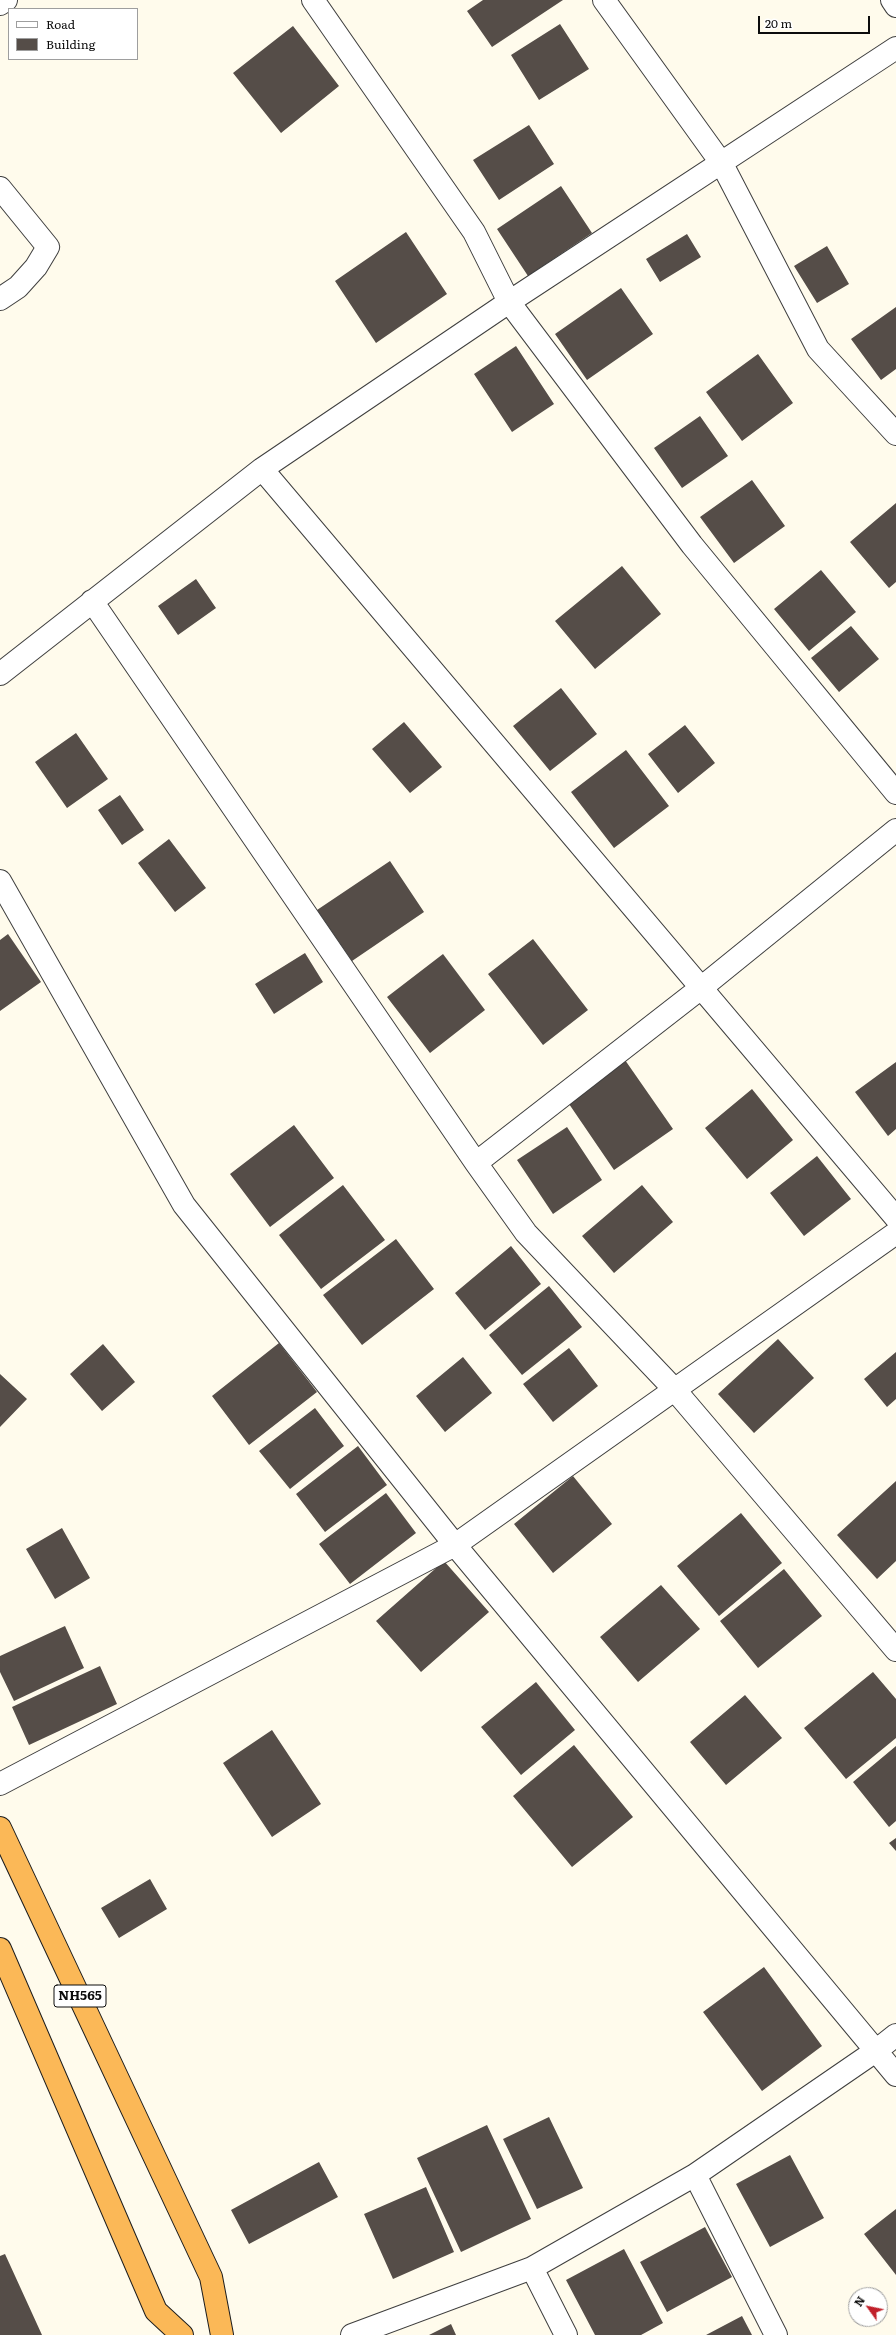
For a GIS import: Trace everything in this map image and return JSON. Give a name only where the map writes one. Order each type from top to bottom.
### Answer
[{"type":"highway","name":"NH565","points":[[0,1828],[212,2277],[222,2335]]},
{"type":"highway","points":[[0,1949],[156,2311],[182,2335]]},
{"type":"street","points":[[0,4],[6,0]]},
{"type":"street","points":[[313,0],[474,232],[509,302],[692,545],[896,793]]},
{"type":"street","points":[[604,0],[722,164],[818,349],[896,434]]},
{"type":"street","points":[[892,0],[896,6]]},
{"type":"street","points":[[0,674],[262,469],[509,302],[722,164],[896,48]]},
{"type":"street","points":[[0,188],[48,247],[36,267],[18,287],[0,299]]},
{"type":"street","points":[[262,469],[896,1218]]},
{"type":"street","points":[[92,601],[476,1163],[526,1233],[674,1389],[896,1650]]},
{"type":"street","points":[[476,1163],[701,988],[896,830]]},
{"type":"street","points":[[0,881],[184,1205],[455,1545],[877,2050],[896,2075]]},
{"type":"street","points":[[0,1784],[455,1545],[896,1233]]},
{"type":"street","points":[[352,2335],[532,2268],[695,2175],[877,2050],[896,2035]]},
{"type":"street","points":[[695,2175],[776,2335]]},
{"type":"street","points":[[532,2268],[566,2335]]},
{"type":"building","points":[[483,0],[563,0],[492,47],[467,11]]},
{"type":"building","points":[[560,24],[589,69],[539,100],[511,55]]},
{"type":"building","points":[[293,26],[339,86],[281,133],[233,73]]},
{"type":"building","points":[[529,125],[554,164],[499,200],[473,160]]},
{"type":"building","points":[[561,186],[592,233],[528,276],[497,229]]},
{"type":"building","points":[[406,232],[447,294],[376,343],[335,281]]},
{"type":"building","points":[[687,234],[701,257],[660,282],[646,259]]},
{"type":"building","points":[[827,246],[849,284],[817,303],[794,266]]},
{"type":"building","points":[[621,288],[653,334],[587,380],[555,334]]},
{"type":"building","points":[[896,307],[896,369],[881,380],[851,339]]},
{"type":"building","points":[[516,346],[554,404],[512,432],[474,374]]},
{"type":"building","points":[[758,354],[793,403],[742,441],[706,392]]},
{"type":"building","points":[[700,416],[728,456],[682,488],[654,448]]},
{"type":"building","points":[[752,480],[785,526],[734,563],[700,517]]},
{"type":"building","points":[[896,503],[896,582],[889,588],[850,542]]},
{"type":"building","points":[[622,566],[661,614],[595,669],[555,621]]},
{"type":"building","points":[[821,570],[856,612],[809,651],[774,609]]},
{"type":"building","points":[[196,579],[216,608],[178,635],[158,606]]},
{"type":"building","points":[[851,626],[879,659],[839,692],[811,658]]},
{"type":"building","points":[[561,688],[597,734],[550,771],[513,726]]},
{"type":"building","points":[[404,722],[442,767],[410,793],[372,749]]},
{"type":"building","points":[[685,725],[715,763],[678,793],[648,754]]},
{"type":"building","points":[[76,733],[108,779],[67,808],[35,762]]},
{"type":"building","points":[[626,750],[669,806],[614,848],[571,792]]},
{"type":"building","points":[[120,795],[144,830],[122,845],[98,810]]},
{"type":"building","points":[[169,839],[206,888],[175,912],[138,863]]},
{"type":"building","points":[[390,861],[424,912],[352,961],[317,910]]},
{"type":"building","points":[[8,934],[41,982],[0,1011],[0,940]]},
{"type":"building","points":[[533,939],[588,1010],[543,1045],[488,974]]},
{"type":"building","points":[[305,953],[323,982],[274,1014],[255,984]]},
{"type":"building","points":[[443,954],[485,1010],[430,1053],[387,997]]},
{"type":"building","points":[[625,1060],[673,1129],[614,1170],[567,1101]]},
{"type":"building","points":[[896,1062],[896,1129],[888,1136],[855,1092]]},
{"type":"building","points":[[752,1089],[793,1140],[747,1179],[705,1128]]},
{"type":"building","points":[[294,1125],[334,1178],[270,1227],[230,1174]]},
{"type":"building","points":[[567,1127],[602,1180],[553,1214],[517,1160]]},
{"type":"building","points":[[817,1156],[851,1199],[804,1236],[770,1193]]},
{"type":"building","points":[[343,1185],[385,1240],[321,1289],[279,1235]]},
{"type":"building","points":[[642,1185],[673,1222],[614,1273],[582,1236]]},
{"type":"building","points":[[396,1239],[434,1289],[362,1345],[323,1295]]},
{"type":"building","points":[[511,1246],[541,1284],[485,1330],[455,1293]]},
{"type":"building","points":[[549,1286],[582,1327],[522,1375],[489,1335]]},
{"type":"building","points":[[778,1339],[814,1378],[754,1433],[718,1394]]},
{"type":"building","points":[[279,1343],[317,1392],[249,1445],[212,1396]]},
{"type":"building","points":[[103,1344],[135,1382],[102,1411],[70,1374]]},
{"type":"building","points":[[569,1348],[598,1386],[553,1422],[523,1384]]},
{"type":"building","points":[[896,1352],[896,1399],[887,1407],[864,1379]]},
{"type":"building","points":[[463,1357],[492,1393],[445,1432],[416,1396]]},
{"type":"building","points":[[0,1374],[27,1399],[0,1427]]},
{"type":"building","points":[[315,1408],[344,1446],[290,1489],[259,1451]]},
{"type":"building","points":[[358,1446],[387,1485],[325,1532],[296,1494]]},
{"type":"building","points":[[573,1476],[612,1524],[553,1573],[514,1524]]},
{"type":"building","points":[[896,1481],[896,1561],[877,1579],[837,1535]]},
{"type":"building","points":[[386,1493],[416,1533],[350,1584],[319,1544]]},
{"type":"building","points":[[741,1513],[782,1563],[719,1616],[677,1566]]},
{"type":"building","points":[[62,1528],[90,1578],[55,1599],[26,1549]]},
{"type":"building","points":[[444,1561],[489,1612],[421,1672],[376,1621]]},
{"type":"building","points":[[784,1569],[822,1616],[758,1668],[720,1621]]},
{"type":"building","points":[[661,1585],[700,1629],[638,1682],[600,1637]]},
{"type":"building","points":[[65,1626],[84,1668],[14,1701],[0,1672],[0,1656]]},
{"type":"building","points":[[100,1666],[117,1704],[29,1745],[12,1707]]},
{"type":"building","points":[[873,1672],[896,1699],[896,1738],[846,1779],[804,1728]]},
{"type":"building","points":[[536,1682],[575,1730],[521,1775],[481,1727]]},
{"type":"building","points":[[745,1695],[782,1738],[726,1785],[690,1742]]},
{"type":"building","points":[[272,1730],[321,1804],[272,1837],[223,1763]]},
{"type":"building","points":[[574,1745],[633,1817],[572,1867],[513,1796]]},
{"type":"building","points":[[896,1746],[896,1821],[889,1827],[853,1782]]},
{"type":"building","points":[[896,1838],[896,1851],[889,1843]]},
{"type":"building","points":[[150,1879],[167,1909],[119,1938],[101,1908]]},
{"type":"building","points":[[764,1967],[822,2046],[762,2091],[703,2012]]},
{"type":"building","points":[[549,2117],[583,2188],[537,2209],[503,2139]]},
{"type":"building","points":[[487,2125],[531,2219],[461,2252],[417,2158]]},
{"type":"building","points":[[790,2155],[824,2218],[770,2247],[736,2184]]},
{"type":"building","points":[[319,2162],[338,2197],[249,2244],[231,2210]]},
{"type":"building","points":[[426,2187],[454,2252],[393,2279],[364,2214]]},
{"type":"building","points":[[896,2209],[896,2275],[864,2234]]},
{"type":"building","points":[[705,2227],[732,2277],[667,2312],[640,2262]]},
{"type":"building","points":[[624,2249],[663,2323],[641,2335],[595,2335],[566,2280]]},
{"type":"building","points":[[5,2254],[42,2335],[0,2335],[0,2256]]},
{"type":"building","points":[[742,2316],[752,2335],[706,2335]]},
{"type":"building","points":[[451,2324],[456,2335],[429,2335]]}]
